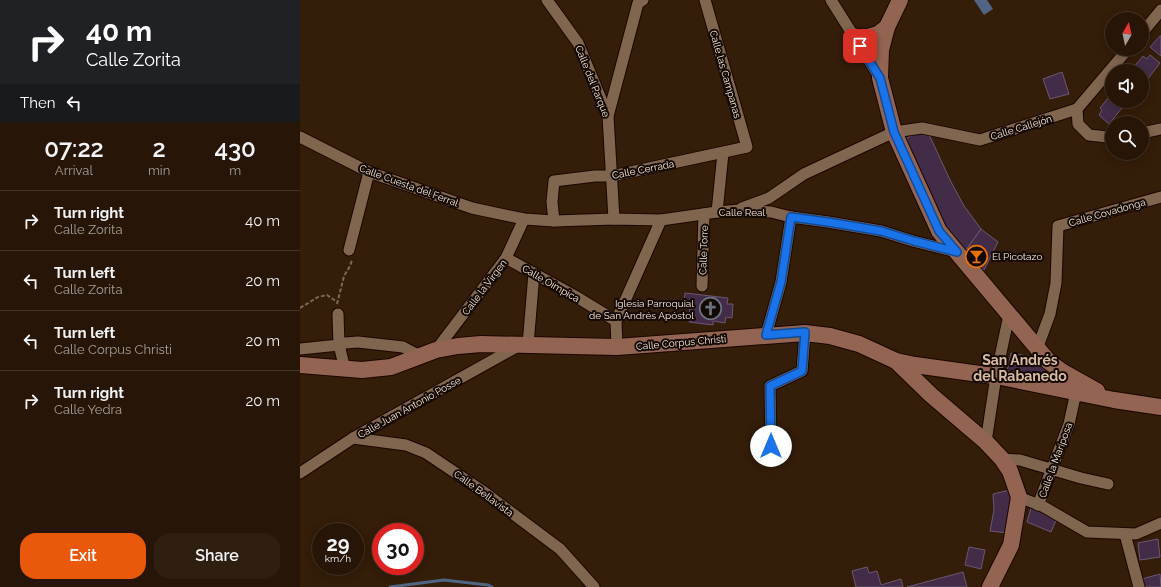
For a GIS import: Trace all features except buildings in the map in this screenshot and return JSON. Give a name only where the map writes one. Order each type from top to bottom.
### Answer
[{"type":"main road","points":[[900,0],[887,27],[882,50],[880,78],[894,132],[939,231],[1049,362],[1063,372],[1114,400]]},
{"type":"main road","points":[[853,36],[864,38],[878,34],[887,27]]},
{"type":"main road","name":"Calle Corpus Christi","points":[[300,365],[362,370],[391,367],[436,350],[481,344],[617,348],[805,332],[830,336],[859,344],[896,361],[924,367],[996,376],[1157,409]]},
{"type":"main road","points":[[896,361],[986,442],[1002,459],[1010,471],[1019,498],[1011,545],[990,587]]},
{"type":"main road","points":[[922,386],[924,367]]},
{"type":"main road","points":[[1059,388],[1063,372]]},
{"type":"street","name":"Calle del Parque","points":[[547,0],[578,43],[608,116],[614,219]]},
{"type":"street","name":"Calle las Campanas","points":[[705,0],[747,148]]},
{"type":"street","points":[[831,0],[880,78]]},
{"type":"street","points":[[608,116],[641,2]]},
{"type":"street","points":[[1149,24],[1161,10]]},
{"type":"street","points":[[1105,137],[1089,135],[1078,124],[1077,109],[1122,56]]},
{"type":"street","name":"Calle Callejón","points":[[735,211],[770,198],[804,174],[894,132],[922,128],[980,140],[1077,109]]},
{"type":"street","points":[[1149,131],[1161,129]]},
{"type":"street","name":"Calle Cuesta del Ferral","points":[[300,137],[369,172],[472,208],[524,219]]},
{"type":"street","name":"Calle Cerrada","points":[[554,221],[552,202],[554,181],[595,176],[612,176],[747,148]]},
{"type":"street","points":[[718,212],[723,152]]},
{"type":"street","points":[[349,250],[369,172]]},
{"type":"street","name":"Calle Covadonga","points":[[1037,349],[1050,314],[1056,283],[1058,226],[1161,197]]},
{"type":"street","name":"Calle Real","points":[[524,219],[554,221],[614,219],[660,220],[718,212],[771,212],[791,217],[881,231],[957,252]]},
{"type":"street","name":"Calle Torre","points":[[702,286],[704,214]]},
{"type":"street","points":[[766,335],[781,282],[791,217]]},
{"type":"street","name":"Calle la Virgen","points":[[436,350],[506,258],[524,219]]},
{"type":"street","points":[[617,348],[616,321],[660,220]]},
{"type":"street","name":"Calle Oímpica","points":[[506,258],[616,321]]},
{"type":"street","points":[[524,345],[534,273]]},
{"type":"street","points":[[338,314],[340,345],[345,369]]},
{"type":"street","points":[[986,442],[996,376],[1009,315]]},
{"type":"street","points":[[771,446],[770,386],[802,371],[805,332]]},
{"type":"street","points":[[300,349],[358,342],[403,347],[420,356]]},
{"type":"street","name":"Calle Juan Antonio Posse","points":[[300,473],[353,438],[524,345]]},
{"type":"street","name":"Calle la Mariposa","points":[[1038,505],[1069,424],[1076,392]]},
{"type":"street","name":"Calle Bellavista","points":[[353,438],[406,445],[426,453],[484,492],[560,549],[594,587]]},
{"type":"street","points":[[1002,459],[1020,460],[1080,478],[1108,484]]},
{"type":"street","points":[[1019,498],[1044,507],[1087,532],[1136,534],[1161,523]]},
{"type":"street","points":[[1125,534],[1139,587]]},
{"type":"path","points":[[338,314],[337,302],[344,276],[353,261],[349,254],[349,250]]},
{"type":"path","points":[[300,308],[318,297],[328,295],[337,302]]},
{"type":"water","points":[[974,0],[987,0],[993,9],[984,15]]},
{"type":"waterway","points":[[390,587],[444,580],[488,585],[492,587]]},
{"type":"place","name":"El Picotazo","points":[[976,256]]},
{"type":"place","name":"Iglesia Parroquial de San Andrés Apóstol","points":[[710,309]]},
{"type":"district","name":"San Andrés del Rabanedo","points":[[1020,368]]},
{"type":"route","points":[[771,446],[770,386],[802,371],[805,332],[766,335],[781,282],[791,217],[881,231],[957,252],[939,231],[894,132],[880,78],[860,46]]}]
